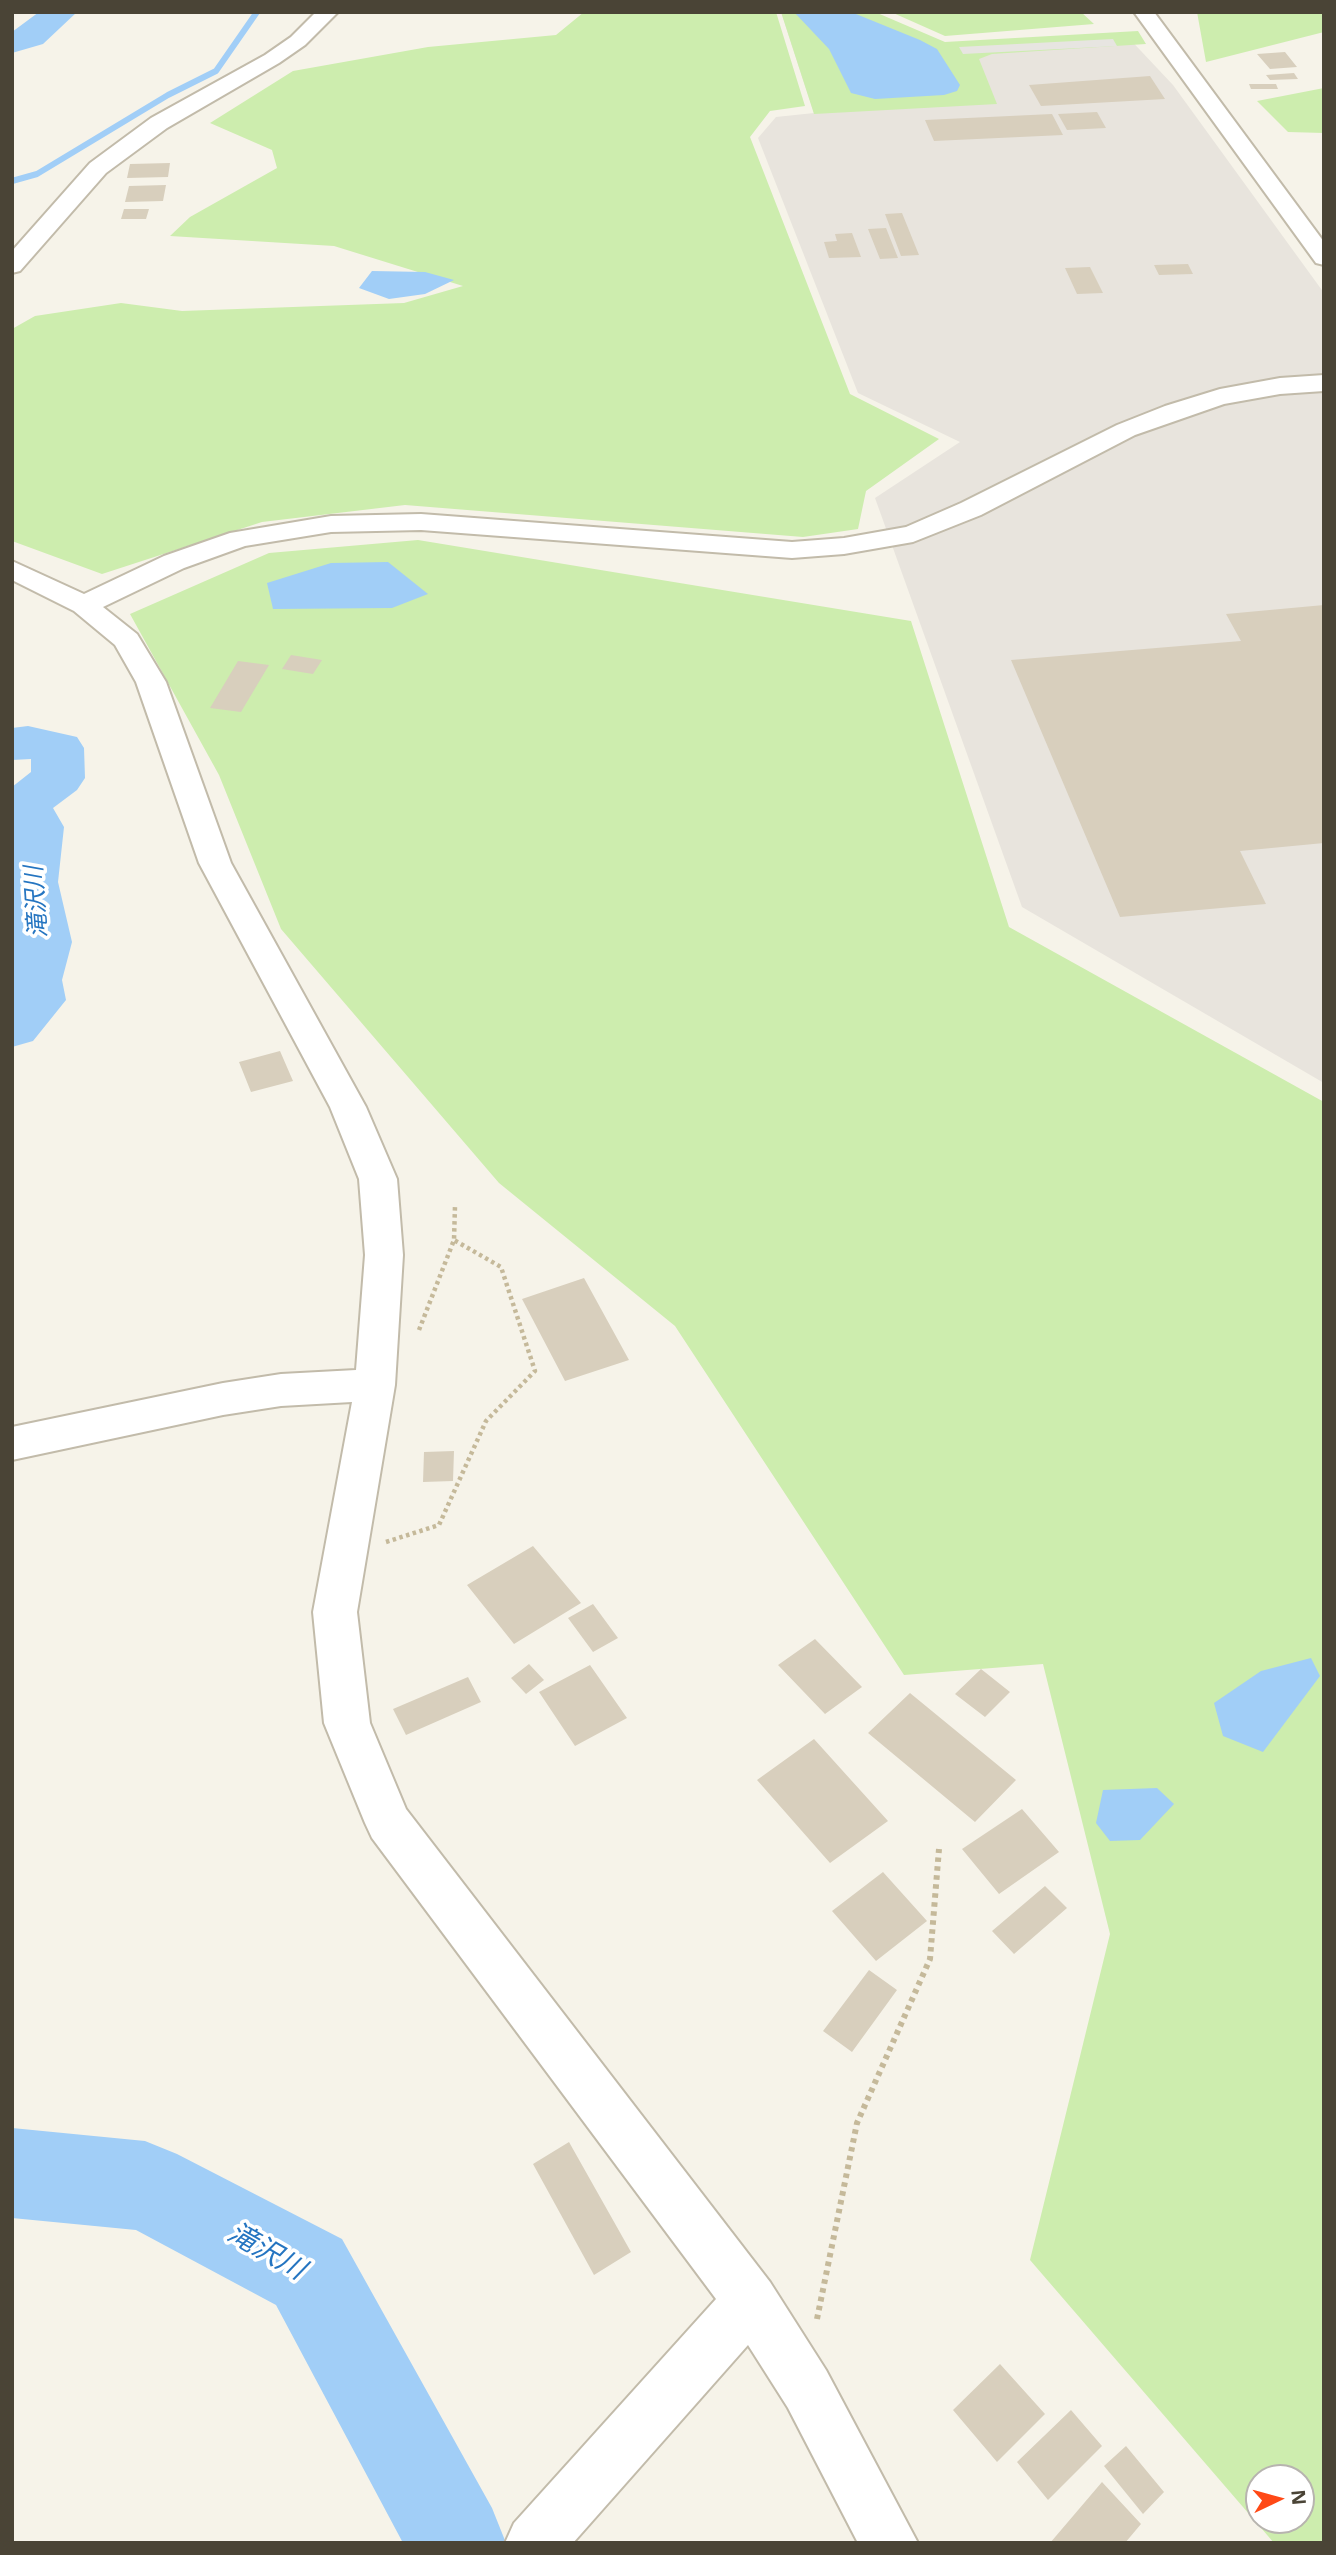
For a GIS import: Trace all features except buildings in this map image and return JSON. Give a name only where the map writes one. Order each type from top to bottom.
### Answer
[{"type":"street","points":[[12,266],[98,168],[159,123],[272,59],[298,41],[328,12]]},
{"type":"street","points":[[1144,12],[1324,258]]},
{"type":"street","points":[[84,605],[174,562],[240,539],[331,524],[421,522],[792,550],[844,546],[913,534],[971,509],[1126,430],[1174,411],[1220,397],[1280,386],[1324,383]]},
{"type":"street","points":[[12,569],[84,605],[127,639],[151,682],[215,863],[348,1107],[378,1179],[384,1255],[375,1385],[335,1612],[347,1723],[388,1823],[751,2301],[807,2389],[889,2543]]},
{"type":"street","points":[[12,1444],[223,1399],[281,1390],[375,1385]]},
{"type":"street","points":[[537,2540],[751,2301]]},
{"type":"path","points":[[345,1556],[439,1525],[486,1422],[535,1371],[501,1267],[454,1240]]},
{"type":"path","points":[[807,2389],[820,2301],[857,2123],[930,1959],[939,1849]]},
{"type":"shaded area","points":[[781,12],[939,44],[1125,34],[1173,85],[1324,293],[1324,1083],[1022,907],[875,498],[960,442],[858,393],[758,138],[776,117],[814,113]]},
{"type":"shaded area","points":[[1113,39],[1117,46],[963,54],[959,47]]},
{"type":"green space","points":[[584,12],[776,12],[805,106],[770,111],[750,137],[850,394],[939,439],[866,491],[858,529],[803,537],[405,505],[262,522],[102,574],[12,541],[12,329],[35,316],[121,303],[182,311],[404,303],[463,286],[334,246],[170,236],[190,217],[277,168],[272,150],[210,123],[293,71],[428,47],[556,35]]},
{"type":"green space","points":[[781,12],[875,12],[945,42],[1138,31],[1146,44],[992,54],[979,59],[997,104],[814,114]]},
{"type":"green space","points":[[891,12],[1081,12],[1094,24],[945,36]]},
{"type":"green space","points":[[1197,12],[1324,12],[1324,32],[1206,62]]},
{"type":"green space","points":[[1324,88],[1324,133],[1288,132],[1257,101]]},
{"type":"green space","points":[[418,540],[911,621],[1009,927],[1324,1102],[1324,2543],[1274,2543],[1266,2534],[1315,2534],[1315,2464],[1245,2464],[1245,2509],[1030,2260],[1110,1934],[1043,1664],[904,1675],[675,1326],[499,1183],[281,929],[219,775],[130,614],[269,553]]},
{"type":"water","points":[[794,12],[851,12],[920,40],[937,49],[960,85],[957,91],[944,95],[875,99],[851,93],[829,49]]},
{"type":"water","points":[[372,271],[425,272],[454,280],[425,294],[389,299],[359,288]]},
{"type":"water","points":[[388,562],[428,594],[392,608],[273,609],[267,583],[331,563]]},
{"type":"water","points":[[1311,1658],[1320,1676],[1263,1752],[1223,1736],[1214,1703],[1261,1671]]},
{"type":"water","points":[[1157,1788],[1174,1804],[1140,1840],[1110,1841],[1096,1823],[1103,1790]]},
{"type":"waterway","name":"滝沢川","points":[[12,43],[31,37],[60,12]]},
{"type":"waterway","points":[[12,181],[37,174],[168,95],[216,71],[257,12]]},
{"type":"waterway","name":"滝沢川","points":[[12,744],[28,742],[58,748],[58,778],[24,804],[37,827],[30,882],[43,942],[33,980],[36,1000],[12,1027]]},
{"type":"waterway","name":"滝沢川","points":[[12,2173],[145,2186],[309,2272],[457,2543]]}]
